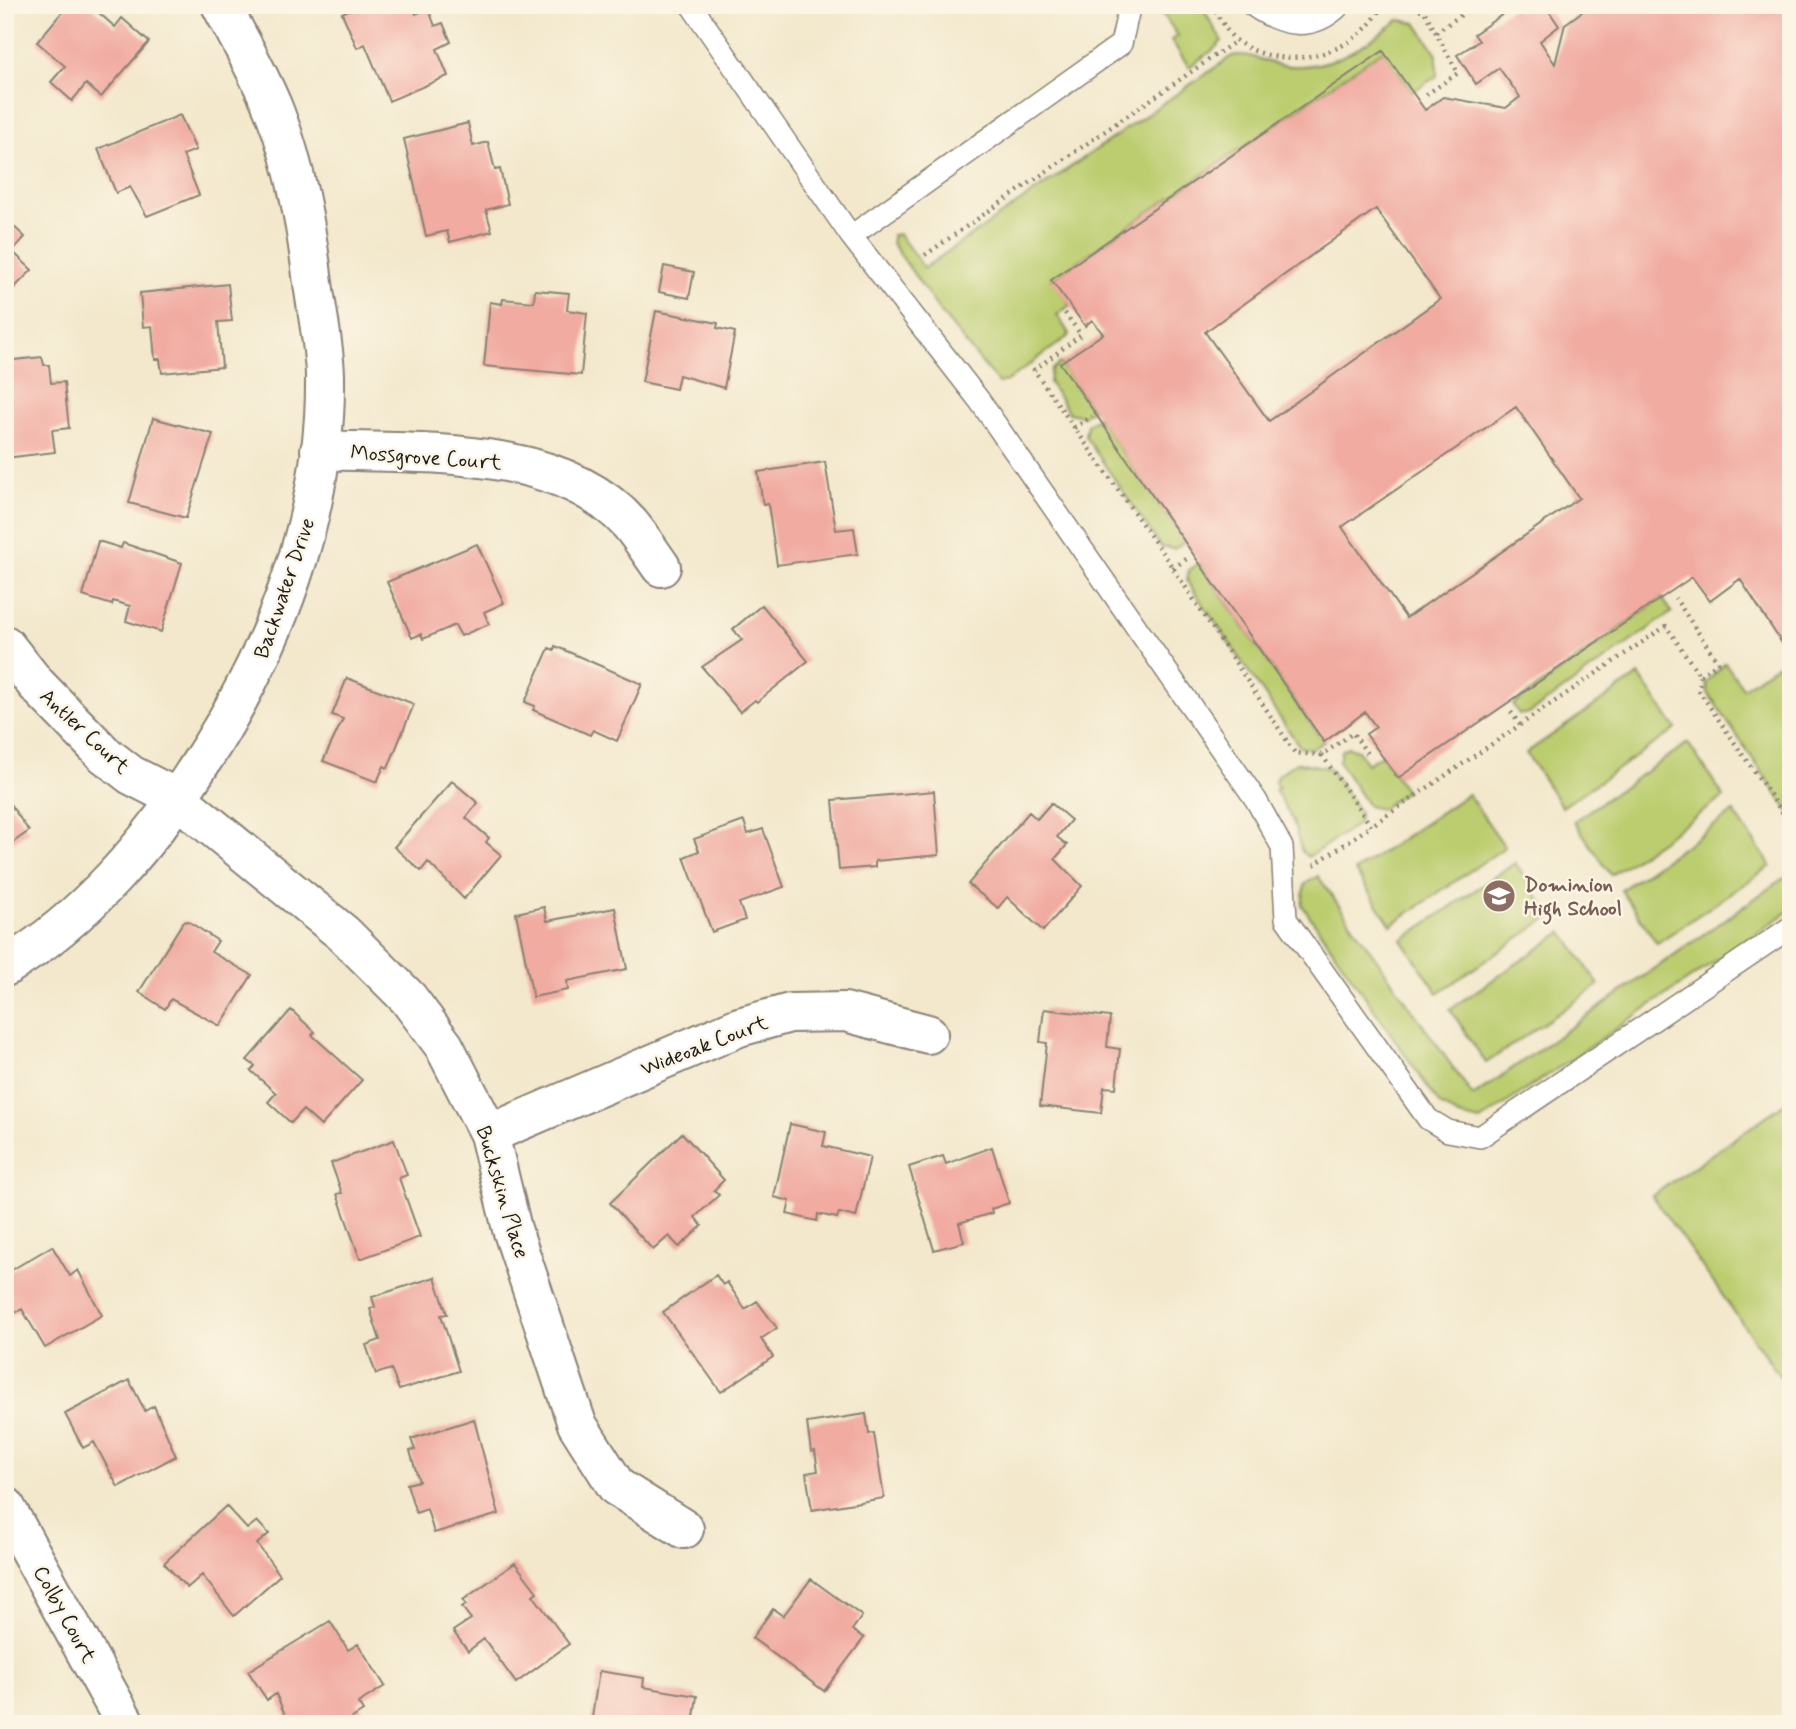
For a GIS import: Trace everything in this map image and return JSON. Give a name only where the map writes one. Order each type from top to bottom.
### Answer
[{"type":"street","name":"Backwater Drive","points":[[5,967],[63,926],[104,887],[178,799],[232,715],[265,647],[309,521],[320,450],[325,374],[305,217],[276,115],[259,75],[221,5]]},
{"type":"street","name":"Mossgrove Court","points":[[320,450],[503,461],[549,474],[590,492],[629,523],[661,567]]},
{"type":"street","name":"Antler Court","points":[[5,645],[36,684],[104,754],[131,775],[178,799]]},
{"type":"street","name":"Buckskin Place","points":[[178,799],[344,934],[408,998],[444,1046],[489,1134],[512,1229],[577,1424],[617,1487],[684,1529]]},
{"type":"street","name":"Wideoak Court","points":[[489,1134],[738,1027],[790,1013],[845,1012],[928,1034]]},
{"type":"street","name":"Colby Court","points":[[5,1506],[125,1723]]},
{"type":"lane","points":[[691,5],[851,236],[979,400],[1256,800],[1282,847],[1286,919],[1428,1119],[1448,1132],[1480,1137],[1791,927]]},
{"type":"lane","points":[[851,236],[1121,44],[1128,12],[1123,5]]},
{"type":"lane","points":[[1252,5],[1272,20],[1299,25],[1328,17],[1340,5]]},
{"type":"path","points":[[1406,5],[1424,11],[1458,74],[1424,96]]},
{"type":"path","points":[[1436,32],[1476,5]]},
{"type":"path","points":[[925,255],[1236,41]]},
{"type":"path","points":[[1065,313],[1081,335],[1034,370],[1173,568],[1295,753],[1322,755],[1353,733],[1369,756]]},
{"type":"path","points":[[1074,428],[1092,416]]},
{"type":"path","points":[[1173,568],[1188,558]]},
{"type":"path","points":[[1675,598],[1718,662],[1700,676]]},
{"type":"path","points":[[1284,886],[1666,626],[1700,676],[1699,691],[1791,825]]},
{"type":"path","points":[[1511,712],[1520,725]]},
{"type":"path","points":[[1322,755],[1371,826]]},
{"type":"green space","points":[[1157,5],[1201,5],[1222,41],[1189,67],[1171,40],[1178,36]]},
{"type":"green space","points":[[1399,20],[1416,23],[1437,54],[1437,76],[1412,92],[1382,51],[1052,279],[1070,305],[1057,315],[1070,335],[1007,381],[998,383],[941,313],[892,243],[892,235],[899,234],[924,268],[1232,56],[1250,56],[1280,65],[1314,65],[1344,56]]},
{"type":"green space","points":[[1060,363],[1092,409],[1083,416],[1069,413],[1049,382],[1051,370]]},
{"type":"green space","points":[[1098,417],[1185,542],[1174,549],[1161,547],[1085,436],[1087,425]]},
{"type":"green space","points":[[1199,563],[1324,742],[1311,749],[1300,747],[1187,581],[1189,570]]},
{"type":"green space","points":[[1662,598],[1672,612],[1529,714],[1519,714],[1513,705]]},
{"type":"green space","points":[[1790,656],[1791,815],[1708,693],[1706,683],[1725,663],[1743,688]]},
{"type":"green space","points":[[1639,675],[1676,729],[1562,807],[1526,753]]},
{"type":"green space","points":[[1688,743],[1724,797],[1611,875],[1574,821]]},
{"type":"green space","points":[[1348,747],[1358,750],[1367,764],[1381,755],[1406,791],[1381,809],[1368,806],[1339,762],[1341,751]]},
{"type":"green space","points":[[1296,762],[1329,768],[1360,813],[1358,824],[1308,857],[1302,852],[1293,821],[1275,790],[1279,788],[1275,782],[1278,775]]},
{"type":"green space","points":[[1468,794],[1505,847],[1391,925],[1355,871]]},
{"type":"green space","points":[[1734,812],[1771,866],[1657,943],[1621,890]]},
{"type":"green space","points":[[1515,863],[1551,916],[1438,993],[1402,940]]},
{"type":"green space","points":[[1791,873],[1791,910],[1480,1121],[1459,1116],[1440,1105],[1302,905],[1305,884],[1318,876],[1473,1096]]},
{"type":"green space","points":[[1563,932],[1599,985],[1486,1063],[1450,1009]]},
{"type":"green space","points":[[1791,1099],[1791,1392],[1652,1196]]},
{"type":"building","points":[[68,5],[90,5],[115,27],[122,18],[149,42],[101,97],[86,84],[72,101],[51,82],[65,66],[37,42]]},
{"type":"building","points":[[359,5],[412,5],[416,14],[428,8],[435,26],[443,23],[451,42],[437,49],[448,76],[389,101],[365,44],[357,48],[342,13]]},
{"type":"building","points":[[1528,5],[1545,5],[1559,26],[1540,41],[1555,64],[1565,24],[1591,5],[1791,5],[1791,657],[1740,579],[1710,601],[1692,577],[1398,778],[1366,734],[1376,727],[1365,712],[1324,742],[1060,363],[1103,334],[1092,320],[1085,326],[1051,280],[1383,51],[1425,110],[1443,97],[1506,108],[1520,97],[1499,68],[1476,84],[1457,55],[1479,41],[1474,34],[1515,6],[1519,12]],"holes":[[[1376,209],[1440,299],[1269,421],[1205,332]],[[1516,407],[1579,498],[1406,618],[1342,527]]]},
{"type":"building","points":[[180,115],[196,150],[183,155],[199,195],[147,216],[130,187],[116,193],[98,149]]},
{"type":"building","points":[[468,123],[473,146],[488,142],[495,170],[500,169],[508,204],[486,210],[492,231],[450,242],[447,231],[426,236],[404,139]]},
{"type":"building","points":[[10,223],[25,237],[12,251],[32,270],[5,297],[5,228]]},
{"type":"building","points":[[664,266],[694,272],[689,298],[659,292]]},
{"type":"building","points":[[228,284],[232,321],[218,322],[222,367],[162,373],[160,359],[155,359],[152,326],[143,327],[140,293]]},
{"type":"building","points":[[535,290],[569,293],[567,310],[587,313],[581,375],[484,366],[490,302],[502,304],[503,299],[534,302]]},
{"type":"building","points":[[656,311],[718,323],[717,328],[735,332],[724,388],[679,375],[676,389],[642,382]]},
{"type":"building","points":[[42,357],[44,365],[49,365],[51,383],[64,382],[69,428],[52,430],[55,452],[5,458],[5,361]]},
{"type":"building","points":[[153,418],[213,434],[186,518],[129,503]]},
{"type":"building","points":[[825,462],[836,530],[854,528],[858,554],[777,565],[768,504],[763,505],[758,472]]},
{"type":"building","points":[[98,541],[121,548],[123,543],[182,563],[161,632],[126,621],[130,606],[113,601],[112,605],[83,596]]},
{"type":"building","points":[[477,544],[504,603],[484,612],[489,624],[461,636],[455,625],[423,639],[421,634],[412,638],[387,582]]},
{"type":"building","points":[[762,605],[808,661],[757,702],[755,700],[740,712],[702,667],[742,640],[733,629]]},
{"type":"building","points":[[555,646],[642,684],[617,741],[593,730],[590,735],[533,710],[535,706],[525,702],[549,648],[554,650]]},
{"type":"building","points":[[347,678],[414,704],[388,768],[384,766],[377,782],[323,761],[343,719],[332,715]]},
{"type":"building","points":[[452,781],[478,803],[466,818],[489,838],[486,842],[501,855],[464,899],[428,862],[421,871],[394,847]]},
{"type":"building","points":[[934,791],[939,855],[875,861],[875,867],[839,870],[833,800]]},
{"type":"building","points":[[5,797],[29,831],[5,848]]},
{"type":"building","points":[[1051,803],[1071,820],[1057,837],[1067,845],[1055,859],[1082,886],[1043,931],[1007,897],[998,908],[968,884],[1029,812],[1037,819]]},
{"type":"building","points":[[744,821],[748,834],[763,829],[784,887],[739,903],[745,920],[712,932],[684,857],[699,851],[694,839]]},
{"type":"building","points":[[544,907],[547,921],[615,908],[627,969],[567,981],[568,990],[533,997],[516,913]]},
{"type":"building","points":[[188,921],[218,941],[211,952],[252,975],[220,1026],[171,999],[165,1009],[139,992],[183,922]]},
{"type":"building","points":[[1044,1009],[1110,1017],[1107,1047],[1120,1049],[1116,1088],[1104,1087],[1101,1113],[1040,1106],[1047,1043],[1040,1042]]},
{"type":"building","points":[[291,1010],[315,1032],[312,1035],[362,1080],[321,1126],[303,1110],[291,1123],[268,1102],[276,1093],[251,1071],[255,1066],[247,1060]]},
{"type":"building","points":[[790,1124],[826,1132],[823,1146],[870,1157],[856,1217],[839,1213],[837,1218],[818,1214],[817,1221],[787,1214],[790,1201],[774,1197]]},
{"type":"building","points":[[682,1133],[724,1180],[714,1190],[719,1195],[695,1217],[702,1226],[679,1247],[669,1236],[653,1250],[610,1203]]},
{"type":"building","points":[[394,1140],[407,1175],[399,1178],[420,1237],[360,1259],[337,1194],[342,1193],[331,1163]]},
{"type":"building","points":[[992,1147],[1009,1203],[991,1209],[992,1213],[959,1223],[964,1242],[934,1250],[909,1167],[943,1156],[946,1164]]},
{"type":"building","points":[[52,1246],[70,1276],[78,1270],[102,1315],[45,1348],[22,1309],[8,1317],[5,1313],[5,1274]]},
{"type":"building","points":[[716,1275],[723,1285],[727,1282],[745,1309],[757,1301],[777,1328],[761,1339],[773,1357],[721,1392],[663,1312]]},
{"type":"building","points":[[435,1277],[447,1314],[441,1315],[459,1371],[399,1390],[391,1369],[376,1374],[366,1345],[380,1340],[370,1309],[375,1307],[372,1297]]},
{"type":"building","points":[[129,1380],[145,1411],[154,1406],[176,1456],[118,1487],[94,1442],[83,1448],[65,1414]]},
{"type":"building","points":[[866,1414],[869,1434],[874,1433],[884,1498],[812,1510],[806,1473],[818,1471],[815,1451],[811,1452],[807,1423]]},
{"type":"building","points":[[474,1419],[499,1514],[434,1533],[427,1509],[416,1513],[407,1484],[419,1481],[410,1451],[415,1450],[411,1439]]},
{"type":"building","points":[[226,1506],[247,1529],[257,1521],[269,1534],[257,1544],[280,1575],[234,1616],[202,1575],[187,1588],[164,1563]]},
{"type":"building","points":[[515,1563],[537,1592],[533,1595],[569,1644],[516,1683],[484,1639],[468,1651],[453,1631],[471,1619],[462,1607],[466,1604],[463,1600]]},
{"type":"building","points":[[811,1579],[862,1616],[852,1630],[864,1638],[824,1691],[752,1638],[773,1609],[783,1616]]},
{"type":"building","points":[[330,1621],[348,1650],[358,1644],[385,1686],[358,1703],[363,1711],[343,1724],[289,1724],[276,1694],[267,1700],[248,1671]]},
{"type":"building","points":[[599,1671],[644,1678],[643,1687],[697,1696],[693,1724],[591,1724]]},
{"type":"place","name":"Dominion High School","points":[[1499,896]]}]
